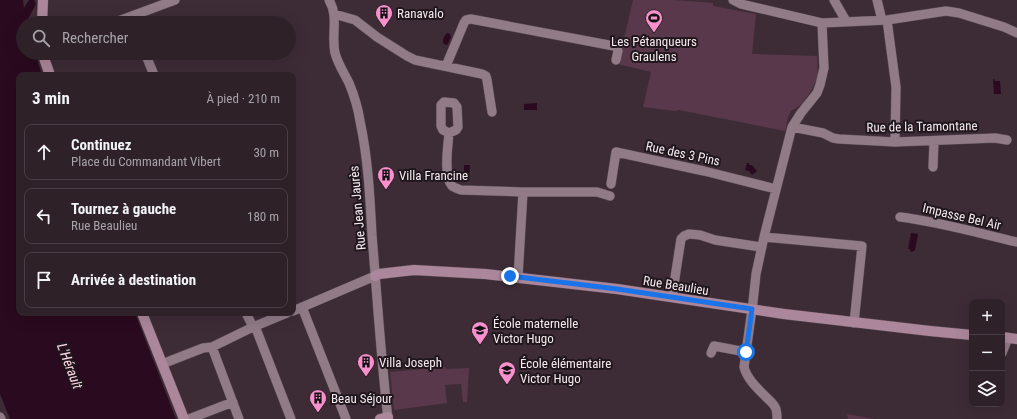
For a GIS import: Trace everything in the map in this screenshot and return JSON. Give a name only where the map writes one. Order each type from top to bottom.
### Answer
[{"type":"street","points":[[42,16],[43,0]]},
{"type":"street","points":[[140,16],[175,0]]},
{"type":"street","name":"Rue Jean Jaurès","points":[[329,0],[334,14],[335,54],[349,85],[357,108],[364,140],[378,309],[385,418]]},
{"type":"street","points":[[733,0],[741,4],[822,22],[884,20],[946,11],[967,15],[1004,27],[1017,33]]},
{"type":"street","points":[[834,0],[846,21]]},
{"type":"street","points":[[877,0],[884,20],[896,86],[895,142]]},
{"type":"street","points":[[334,14],[355,20],[377,38],[415,60],[486,76],[492,112]]},
{"type":"street","points":[[446,66],[464,23],[466,20],[471,19],[614,46],[618,51],[616,60]]},
{"type":"street","points":[[777,415],[775,405],[748,377],[744,367],[761,247],[792,127],[817,93],[823,76],[822,22]]},
{"type":"street","points":[[45,60],[49,72]]},
{"type":"street","points":[[148,60],[153,72]]},
{"type":"street","name":"Rue de la Tramontane","points":[[792,127],[823,133],[839,139],[895,142],[995,138],[1007,140]]},
{"type":"street","points":[[449,133],[447,171],[451,185],[455,188],[461,190],[523,192],[597,192],[610,196]]},
{"type":"street","points":[[933,167],[934,140]]},
{"type":"street","name":"Rue des 3 Pins","points":[[611,184],[616,152],[704,171],[776,189]]},
{"type":"street","points":[[518,277],[523,192]]},
{"type":"street","name":"Impasse Bel Air","points":[[900,217],[943,224],[1017,242]]},
{"type":"street","points":[[672,297],[681,239],[684,236],[689,234],[700,235],[715,240],[761,247]]},
{"type":"street","points":[[764,237],[862,246],[854,322]]},
{"type":"street","name":"Rue Beaulieu","points":[[375,276],[391,272],[414,270],[518,277],[604,287],[784,314],[969,335]]},
{"type":"street","points":[[296,310],[375,276]]},
{"type":"street","points":[[302,307],[346,419]]},
{"type":"street","points":[[143,316],[184,419]]},
{"type":"street","points":[[248,316],[254,327],[291,419]]},
{"type":"street","points":[[162,364],[203,348],[212,347],[280,316]]},
{"type":"street","points":[[712,353],[714,346],[746,352]]},
{"type":"street","points":[[212,347],[240,419]]},
{"type":"street","points":[[189,419],[233,402]]},
{"type":"shaded area","points":[[633,0],[674,0],[713,3],[713,6],[756,14],[752,54],[817,56],[818,77],[811,91],[801,105],[791,111],[785,131],[679,110],[675,111],[643,107],[651,72],[618,64]]},
{"type":"shaded area","points":[[445,367],[446,369],[469,368],[467,402],[463,402],[461,384],[445,385],[447,403],[394,410],[390,372]]},
{"type":"shaded area","points":[[847,414],[874,419],[848,419]]},
{"type":"water","name":"L'Hérault","points":[[0,0],[23,0],[24,8],[29,0],[34,0],[36,4],[30,16],[16,16],[16,60],[37,60],[41,72],[16,72],[16,316],[136,316],[176,419],[10,419],[0,394]]},
{"type":"water","points":[[448,33],[451,37],[446,45],[443,43],[443,40]]},
{"type":"water","points":[[993,79],[995,81],[1000,81],[1001,94],[994,94]]},
{"type":"water","points":[[537,103],[537,110],[524,110],[524,104]]},
{"type":"water","points":[[747,163],[752,165],[757,171],[752,175],[749,171],[745,170]]},
{"type":"water","points":[[464,165],[470,165],[469,177],[464,177]]},
{"type":"water","points":[[911,233],[918,234],[915,250],[912,252],[908,249]]},
{"type":"place","name":"Ranavalo","points":[[384,28]]},
{"type":"place","name":"Les Pétanqueurs Graulens","points":[[654,33]]},
{"type":"place","name":"Villa Francine","points":[[386,190]]},
{"type":"place","name":"École maternelle Victor Hugo","points":[[480,345]]},
{"type":"place","name":"Villa Joseph","points":[[366,377]]},
{"type":"place","name":"École élémentaire Victor Hugo","points":[[507,385]]},
{"type":"place","name":"Beau Séjour","points":[[318,413]]},
{"type":"route","points":[[510,276],[617,289],[752,309],[746,352]]}]
